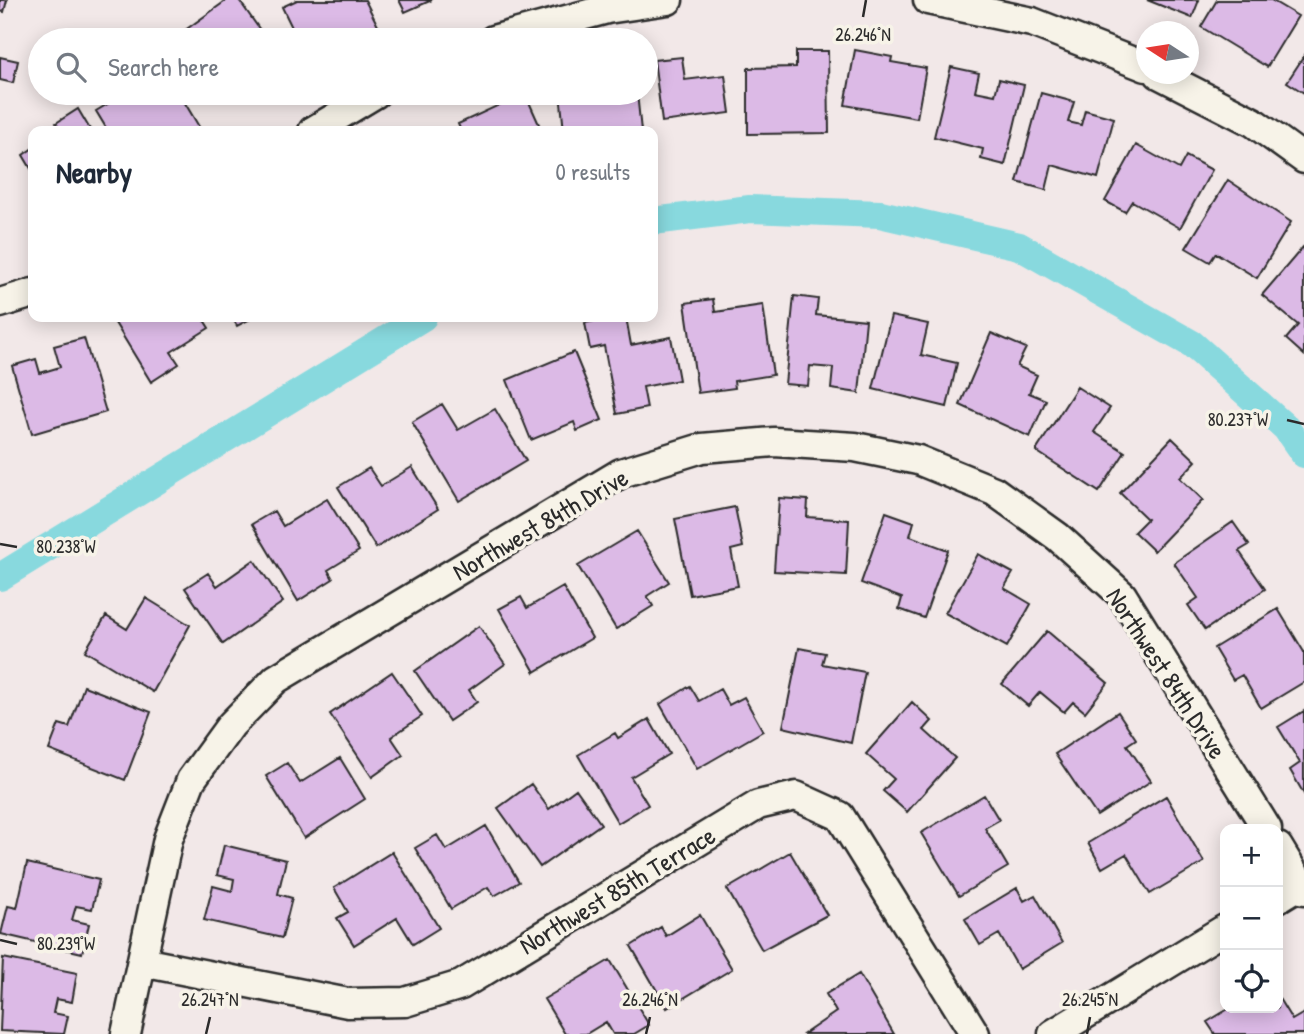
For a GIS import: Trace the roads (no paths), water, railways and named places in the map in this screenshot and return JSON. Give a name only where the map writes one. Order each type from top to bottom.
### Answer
[{"type":"street","points":[[537,28],[607,9],[668,0]]},
{"type":"street","points":[[928,0],[1032,22],[1136,63]]},
{"type":"street","points":[[1179,84],[1253,122],[1304,159]]},
{"type":"street","points":[[321,126],[356,105]]},
{"type":"street","points":[[0,303],[28,295]]},
{"type":"street","name":"Northwest 84th Drive","points":[[126,1034],[168,839],[191,780],[231,725],[276,679],[621,473],[702,448],[774,442],[855,447],[918,460],[994,491],[1058,537],[1122,595],[1263,824]]},
{"type":"street","name":"Northwest 85th Terrace","points":[[142,962],[348,1003],[405,1002],[461,985],[758,805],[796,796],[840,816],[975,1034]]},
{"type":"street","points":[[1283,859],[1296,888]]},
{"type":"street","points":[[1053,1034],[1220,932]]},
{"type":"waterway","points":[[658,220],[750,209],[880,214],[1019,246],[1192,344],[1286,428],[1304,454]]},
{"type":"waterway","points":[[0,577],[415,322]]}]
